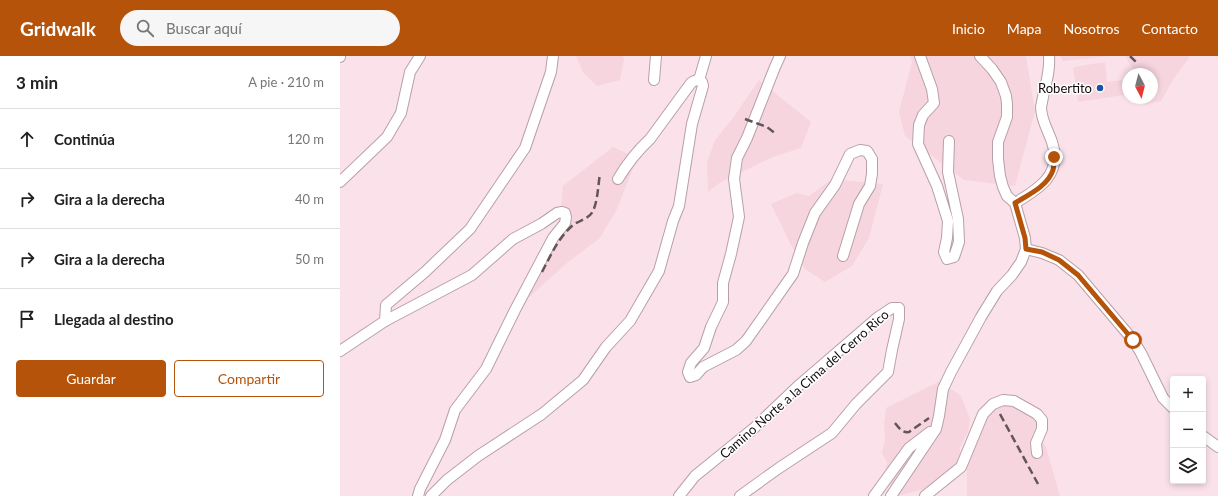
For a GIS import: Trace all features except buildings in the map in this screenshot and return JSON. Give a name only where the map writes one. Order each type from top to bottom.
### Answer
[{"type":"lane","points":[[340,182],[387,136],[401,113],[410,72],[420,56]]},
{"type":"lane","points":[[385,321],[386,305],[425,272],[470,229],[526,148],[551,72],[553,56]]},
{"type":"lane","points":[[654,80],[656,56]]},
{"type":"lane","points":[[699,80],[706,56]]},
{"type":"lane","points":[[780,56],[747,138],[737,158],[734,179],[738,217],[731,254],[723,283],[723,302],[704,348],[691,363],[688,372],[690,378],[696,376],[703,367],[736,350],[746,340],[793,274],[815,213],[835,185],[850,154],[860,150],[867,151],[872,159],[870,186],[859,204],[843,256]]},
{"type":"lane","points":[[920,56],[932,89],[934,102],[923,115],[919,125],[918,144],[936,186],[948,221],[944,252],[947,259],[954,257],[960,242],[958,219],[948,172],[949,141]]},
{"type":"lane","points":[[891,496],[936,428],[943,389],[981,317],[997,291],[1012,275],[1021,262],[1026,249],[1025,238],[1015,203],[1007,196],[1002,187],[998,159],[998,142],[1007,117],[1006,96],[1001,82],[980,56]]},
{"type":"lane","points":[[1015,203],[1039,188],[1048,179],[1052,170],[1054,157],[1052,143],[1044,122],[1041,106],[1049,73],[1049,56]]},
{"type":"lane","points":[[618,179],[626,166],[642,146],[650,139],[691,83],[694,80],[699,80]]},
{"type":"lane","points":[[432,496],[447,480],[478,456],[542,414],[583,380],[606,347],[630,321],[659,271],[673,221],[679,206],[692,124],[703,86],[702,82],[699,80]]},
{"type":"lane","points":[[340,350],[385,321],[472,274],[513,239],[541,224],[557,213],[562,212],[565,214],[565,223],[553,238],[486,369],[455,410],[445,440],[420,489],[418,496]]},
{"type":"lane","points":[[1026,249],[1042,252],[1059,260],[1078,275],[1133,340],[1163,398],[1170,405]]},
{"type":"lane","name":"Camino Norte a la Cima del Cerro Rico","points":[[680,496],[695,476],[753,430],[798,386],[870,323],[892,308],[899,308],[899,319],[888,372],[856,404],[832,433],[740,496]]},
{"type":"lane","points":[[925,496],[961,467],[983,414],[994,404],[1003,400],[1014,401],[1037,414],[1042,420],[1042,429],[1036,444],[1037,452]]},
{"type":"lane","points":[[874,496],[909,448],[936,428]]},
{"type":"lane","points":[[1206,438],[1218,447]]},
{"type":"shaded area","points":[[576,56],[623,56],[624,59],[620,80],[597,86],[583,72]]},
{"type":"shaded area","points":[[910,56],[1026,56],[1035,111],[1015,186],[964,180],[905,136],[899,112],[912,62]]},
{"type":"shaded area","points":[[1060,56],[1110,56],[1063,61]]},
{"type":"shaded area","points":[[1125,56],[1188,56],[1189,58],[1174,78],[1161,101],[1158,102],[1158,68],[1132,68]]},
{"type":"shaded area","name":"Robertito","points":[[1105,62],[1107,82],[1122,80],[1122,95],[1078,102],[1073,67]]},
{"type":"shaded area","points":[[759,80],[811,122],[801,148],[773,157],[721,182],[708,192],[707,163],[715,140],[733,118]]},
{"type":"shaded area","points":[[613,147],[637,158],[617,209],[600,238],[567,263],[528,298],[535,281],[556,241],[570,222],[570,213],[561,206],[563,186]]},
{"type":"shaded area","points":[[832,179],[883,184],[869,238],[852,266],[825,282],[805,269],[790,243],[771,204],[796,193],[809,196]]},
{"type":"shaded area","points":[[940,381],[961,396],[970,419],[968,432],[960,447],[958,462],[928,488],[898,496],[884,475],[887,462],[882,453],[885,440],[884,424],[886,408]]},
{"type":"shaded area","points":[[1010,403],[1031,412],[1038,421],[1038,434],[1046,447],[1060,496],[967,496],[967,461],[988,414],[998,404]]},
{"type":"railway","points":[[1130,56],[1138,64]]},
{"type":"railway","points":[[745,119],[767,127],[776,134]]},
{"type":"railway","points":[[542,272],[563,235],[573,225],[587,218],[593,211],[597,197],[600,174]]},
{"type":"railway","points":[[1000,414],[1038,484]]},
{"type":"railway","points":[[895,423],[903,431],[909,432],[929,418]]},
{"type":"place","name":"Robertito","points":[[1100,88]]},
{"type":"route","points":[[1054,157],[1052,170],[1048,179],[1039,188],[1015,203],[1025,238],[1026,249],[1042,252],[1059,260],[1078,275],[1122,329],[1133,340]]}]
